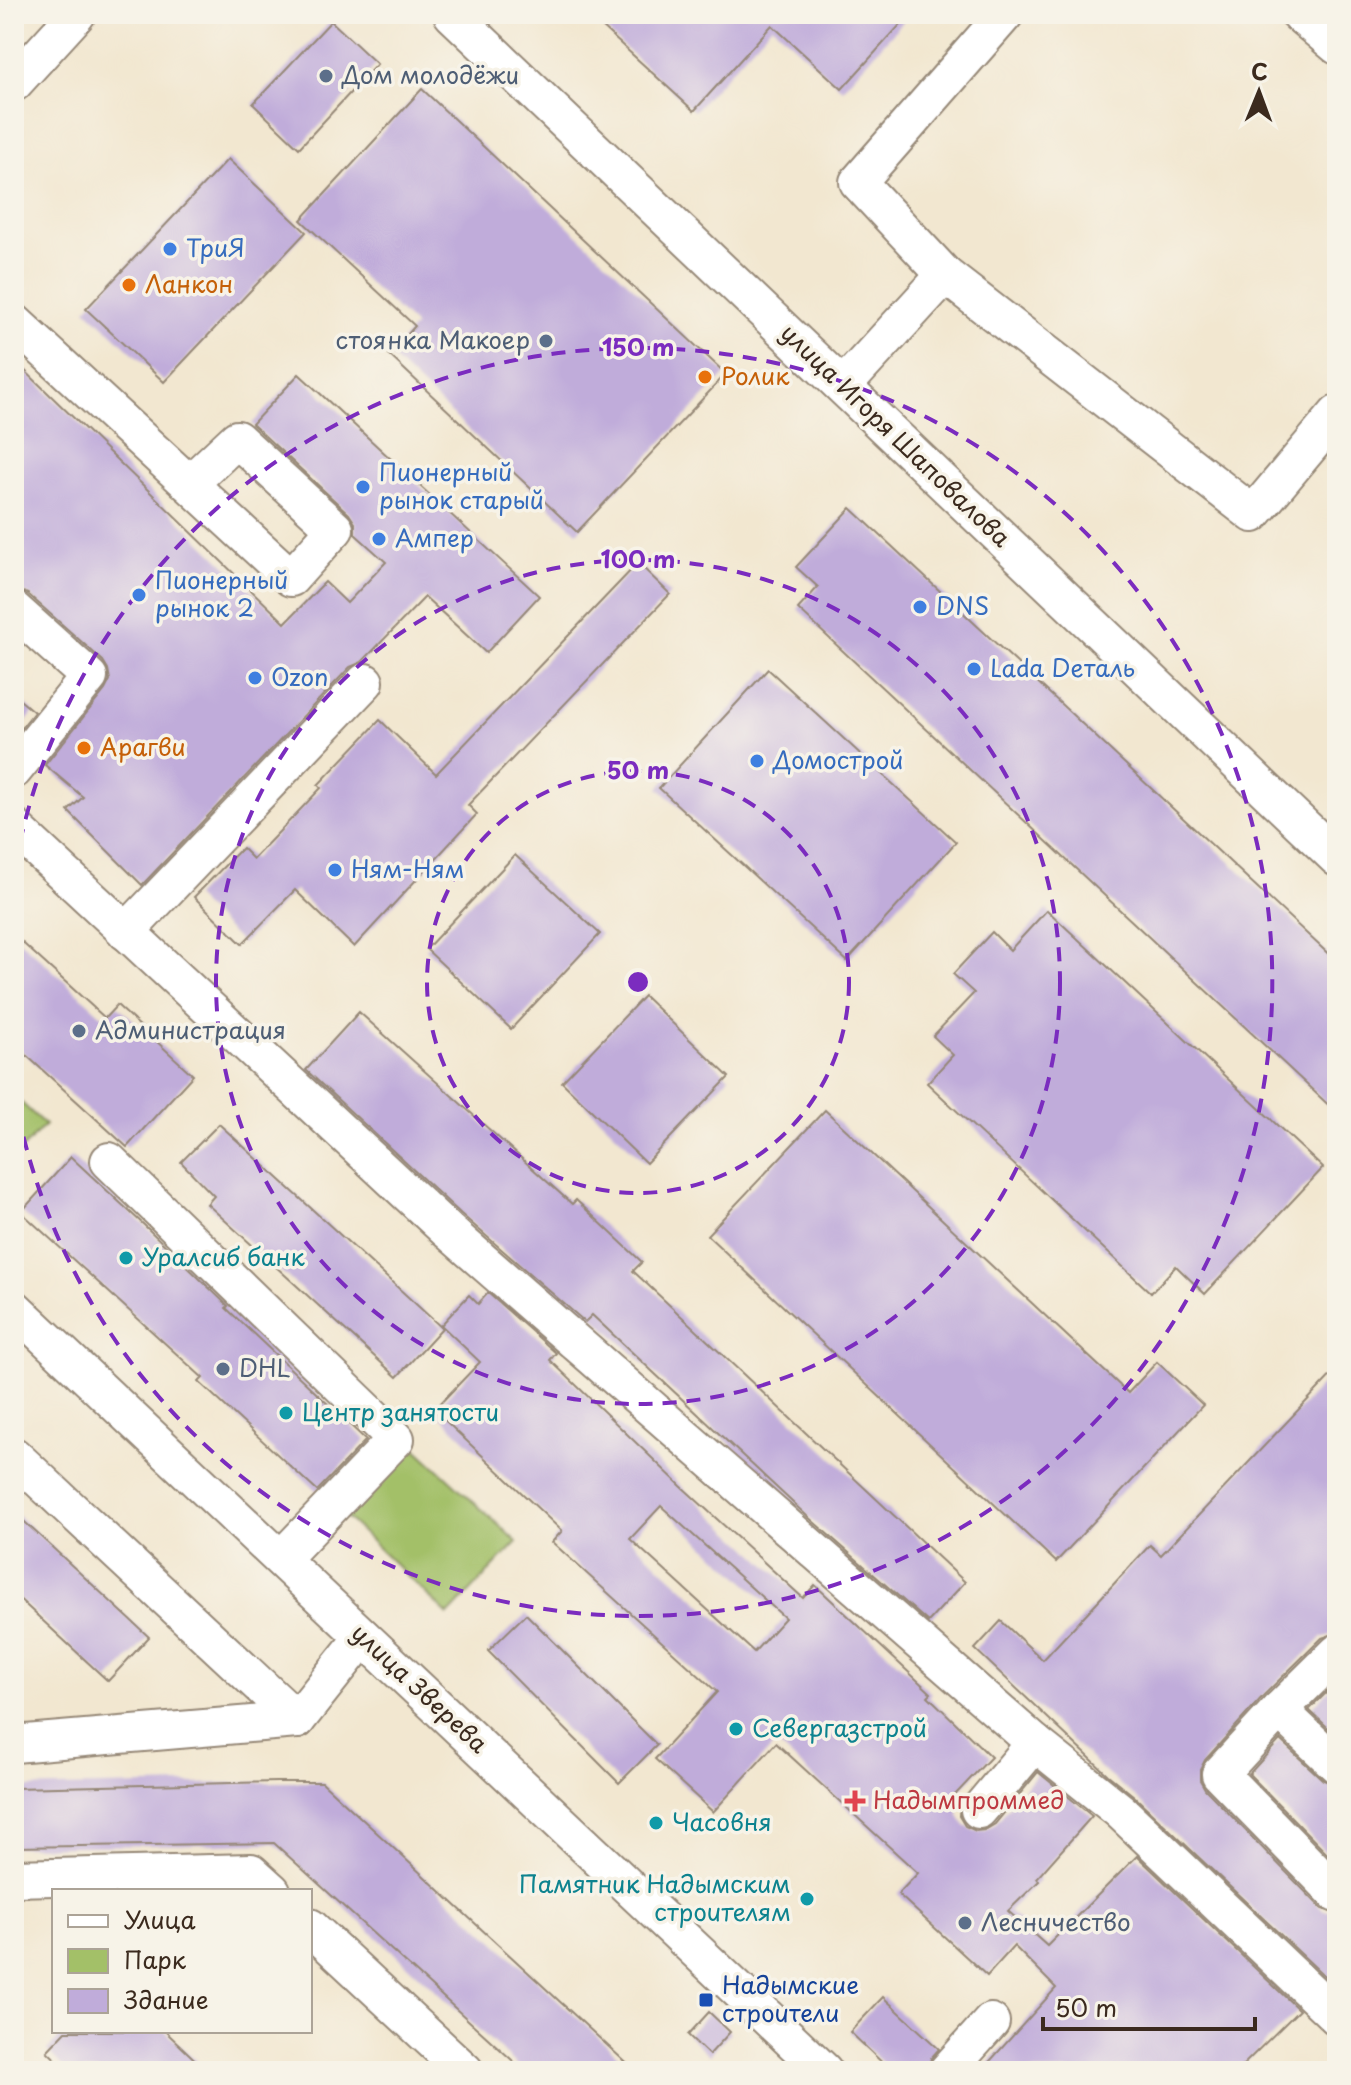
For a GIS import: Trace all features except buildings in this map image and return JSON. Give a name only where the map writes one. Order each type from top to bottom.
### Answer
[{"type":"street","points":[[14,83],[77,14]]},
{"type":"street","name":"улица Игоря Шаповалова","points":[[452,14],[1337,858]]},
{"type":"street","points":[[1005,14],[858,182],[945,275],[1253,514],[1337,414]]},
{"type":"street","points":[[1299,14],[1337,46]]},
{"type":"street","points":[[843,386],[945,275]]},
{"type":"street","points":[[14,322],[189,484]]},
{"type":"street","points":[[14,610],[89,677],[14,770]]},
{"type":"street","points":[[126,932],[365,682]]},
{"type":"street","points":[[14,827],[447,1230],[1035,1743],[1120,1811],[1337,2017]]},
{"type":"street","points":[[109,1161],[396,1439],[281,1559]]},
{"type":"street","name":"улица Зверева","points":[[14,1308],[824,2071]]},
{"type":"street","points":[[14,1456],[297,1720]]},
{"type":"street","points":[[14,1744],[297,1720],[363,1637]]},
{"type":"street","points":[[1337,1653],[1220,1774],[1337,1894]]},
{"type":"street","points":[[1279,1710],[1337,1765]]},
{"type":"street","points":[[979,1810],[1035,1743]]},
{"type":"street","points":[[14,1878],[251,1885]]},
{"type":"street","points":[[312,1929],[465,2071]]},
{"type":"street","points":[[947,2071],[991,2022]]},
{"type":"green space","points":[[14,1096],[45,1125],[14,1158]]},
{"type":"green space","points":[[411,1444],[517,1542],[448,1615],[345,1516]]},
{"type":"place","name":"Дом молодёжи","points":[[326,76]]},
{"type":"place","name":"ТриЯ","points":[[170,249]]},
{"type":"place","name":"Ланкон","points":[[129,285]]},
{"type":"place","name":"стоянка Макоер","points":[[546,341]]},
{"type":"place","name":"Ролик","points":[[705,377]]},
{"type":"place","name":"Пионерный рынок старый","points":[[363,487]]},
{"type":"place","name":"Ампер","points":[[379,539]]},
{"type":"place","name":"Пионерный рынок 2","points":[[139,595]]},
{"type":"place","name":"DNS","points":[[920,607]]},
{"type":"place","name":"Lada Dеталь","points":[[974,669]]},
{"type":"place","name":"Ozon","points":[[255,678]]},
{"type":"place","name":"Арагви","points":[[84,748]]},
{"type":"place","name":"Домострой","points":[[757,761]]},
{"type":"place","name":"Ням-Ням","points":[[335,870]]},
{"type":"place","name":"Администрация","points":[[79,1031]]},
{"type":"place","name":"Уралсиб банк","points":[[126,1258]]},
{"type":"place","name":"DHL","points":[[223,1369]]},
{"type":"place","name":"Центр занятости","points":[[286,1413]]},
{"type":"place","name":"Севергазстрой","points":[[736,1729]]},
{"type":"place","name":"Надымпроммед","points":[[855,1801]]},
{"type":"place","name":"Часовня","points":[[656,1823]]},
{"type":"place","name":"Памятник Надымским строителям","points":[[807,1899]]},
{"type":"place","name":"Лесничество","points":[[965,1923]]},
{"type":"place","name":"Надымские строители","points":[[706,2000]]}]
